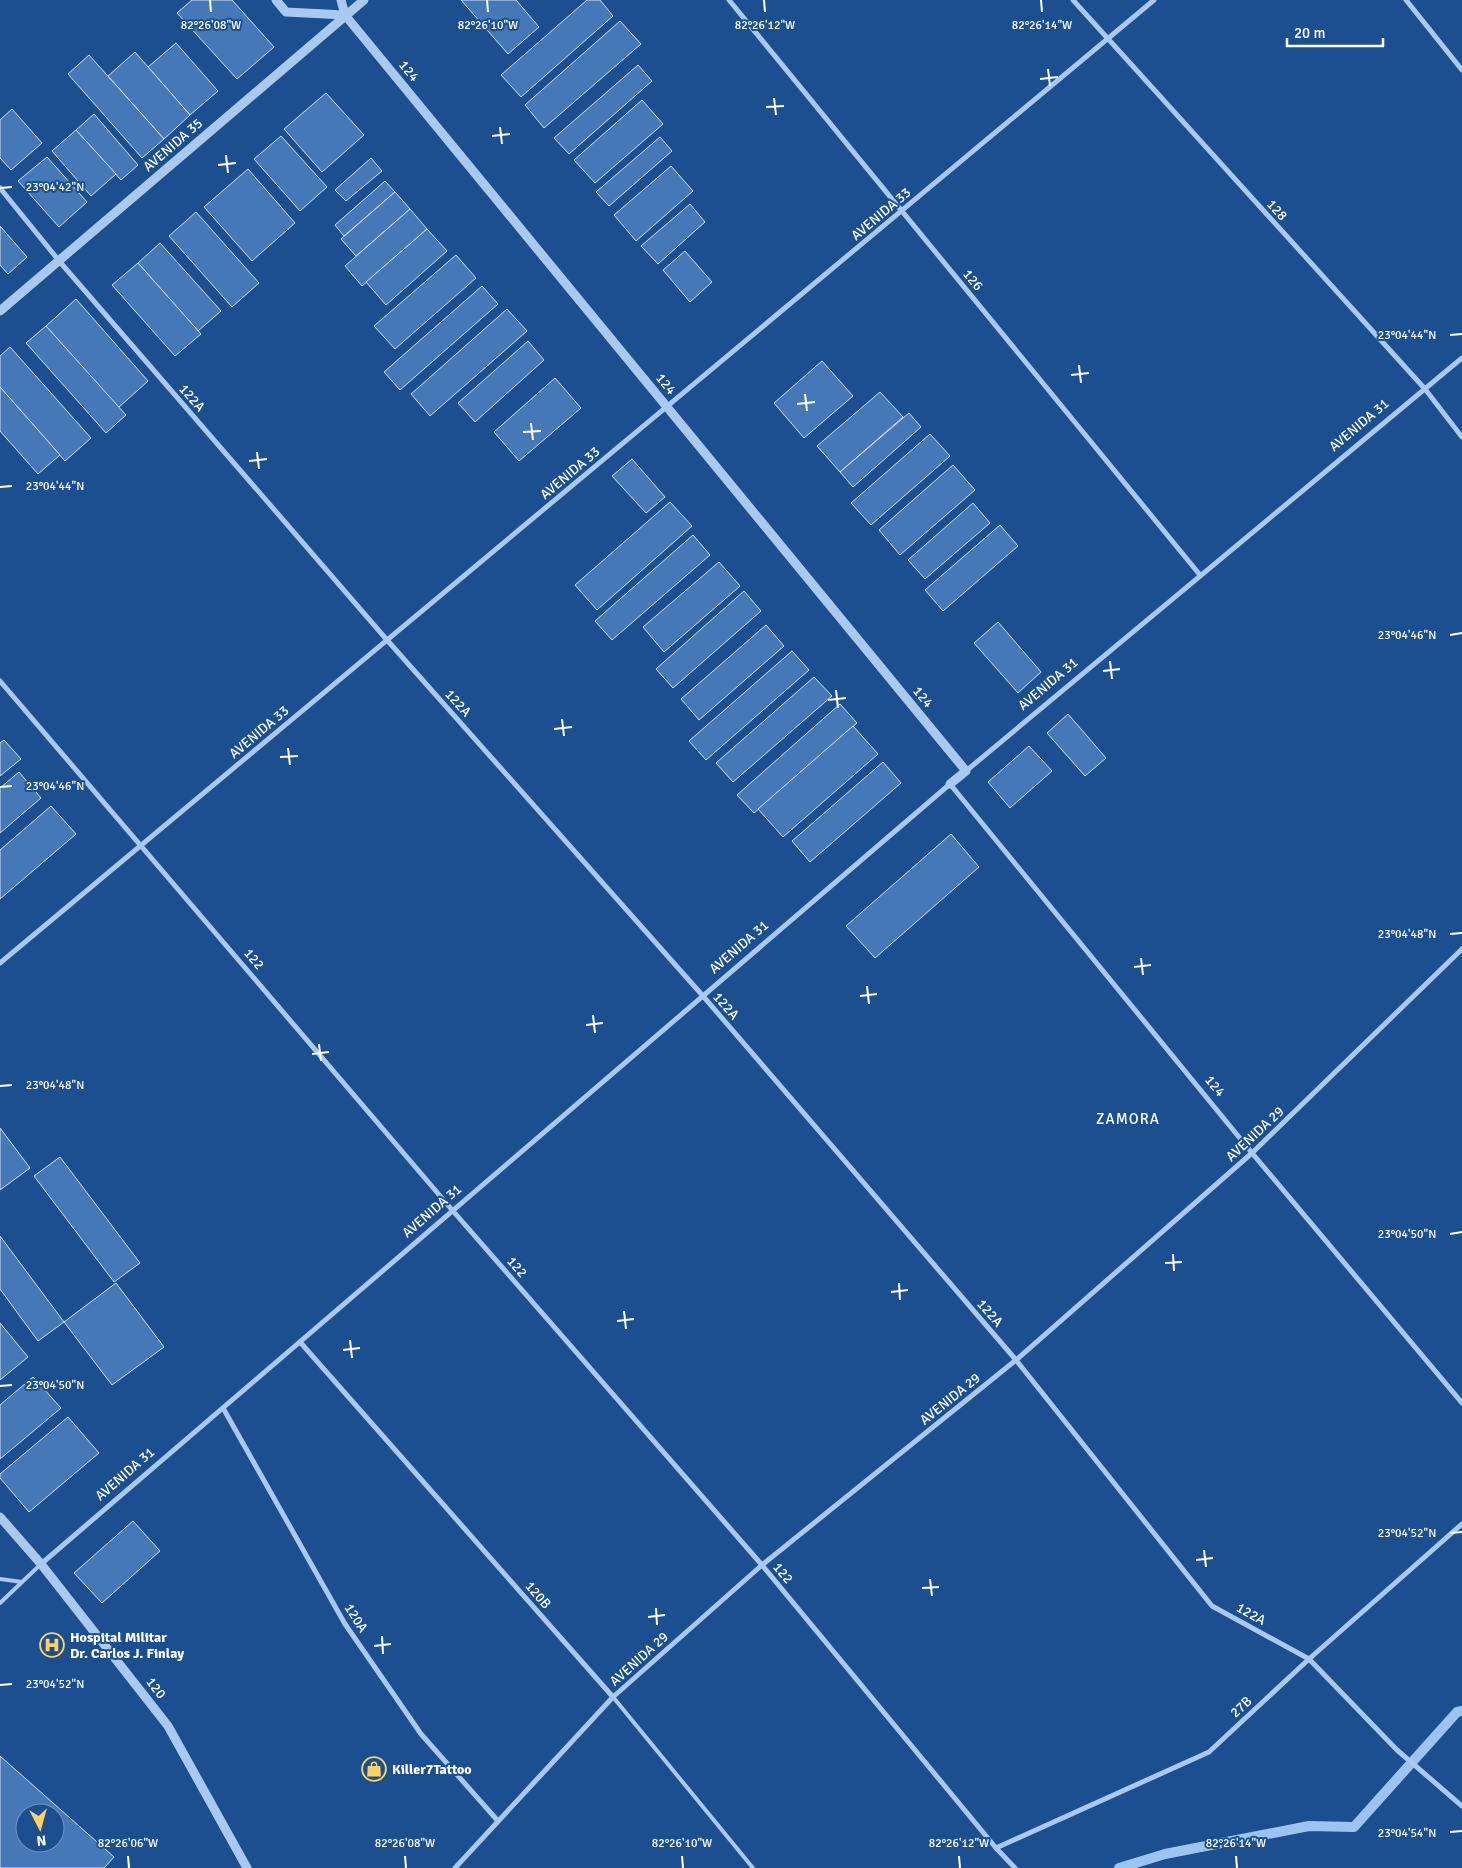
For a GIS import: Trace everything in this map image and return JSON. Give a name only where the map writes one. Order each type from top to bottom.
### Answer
[{"type":"street","points":[[276,0],[286,12],[344,15],[341,0]]},
{"type":"street","name":"AVENIDA 35","points":[[0,311],[60,262],[344,15],[364,0]]},
{"type":"street","name":"126","points":[[728,0],[1200,575]]},
{"type":"street","name":"128","points":[[1073,0],[1107,40],[1425,389],[1462,437]]},
{"type":"street","name":"AVENIDA 33","points":[[0,963],[1154,0]]},
{"type":"street","points":[[1406,0],[1462,70]]},
{"type":"street","name":"124","points":[[344,15],[966,771]]},
{"type":"street","name":"122A","points":[[0,188],[60,262],[387,640],[702,996],[1016,1360],[1212,1606],[1309,1659],[1397,1750],[1462,1806]]},
{"type":"street","name":"AVENIDA 31","points":[[41,1564],[950,784],[1462,358]]},
{"type":"street","name":"122","points":[[0,681],[453,1211],[762,1565],[996,1848],[1016,1868]]},
{"type":"street","name":"124","points":[[950,784],[1252,1153],[1462,1402]]},
{"type":"street","name":"AVENIDA 29","points":[[455,1868],[613,1697],[762,1565],[1016,1360],[1252,1153],[1462,949]]},
{"type":"street","name":"120B","points":[[300,1342],[613,1697]]},
{"type":"street","name":"120A","points":[[223,1408],[344,1624],[420,1734],[498,1820]]},
{"type":"street","name":"120","points":[[0,1517],[41,1564],[168,1726],[247,1868]]},
{"type":"street","name":"27B","points":[[996,1848],[1209,1752],[1309,1659],[1462,1524]]},
{"type":"lane","points":[[0,1603],[41,1564]]},
{"type":"lane","points":[[0,1579],[22,1582]]},
{"type":"lane","name":"120B","points":[[613,1697],[753,1868]]},
{"type":"building","points":[[192,0],[232,0],[274,47],[237,79],[177,13]]},
{"type":"building","points":[[461,0],[516,0],[539,27],[508,54]]},
{"type":"building","points":[[587,0],[600,0],[613,16],[521,97],[501,75]]},
{"type":"building","points":[[620,21],[641,44],[544,128],[525,105]]},
{"type":"building","points":[[176,43],[218,91],[190,115],[148,67]]},
{"type":"building","points":[[135,52],[190,115],[164,139],[108,76]]},
{"type":"building","points":[[89,55],[164,139],[142,158],[68,74]]},
{"type":"building","points":[[638,65],[652,81],[569,154],[554,138]]},
{"type":"building","points":[[326,93],[364,135],[322,172],[284,129]]},
{"type":"building","points":[[642,100],[663,124],[595,183],[574,160]]},
{"type":"building","points":[[12,109],[42,143],[11,170],[0,158],[0,120]]},
{"type":"building","points":[[94,114],[138,165],[121,180],[76,130]]},
{"type":"building","points":[[76,130],[116,174],[91,196],[52,151]]},
{"type":"building","points":[[281,136],[327,187],[300,211],[254,159]]},
{"type":"building","points":[[660,137],[672,151],[609,206],[596,192]]},
{"type":"building","points":[[47,157],[87,202],[59,227],[18,181]]},
{"type":"building","points":[[371,158],[382,171],[346,201],[335,190]]},
{"type":"building","points":[[671,166],[693,191],[636,241],[614,215]]},
{"type":"building","points":[[248,169],[295,223],[252,261],[204,207]]},
{"type":"building","points":[[385,181],[395,192],[344,236],[335,225]]},
{"type":"building","points":[[395,192],[410,209],[356,256],[341,239]]},
{"type":"building","points":[[690,204],[705,222],[658,264],[641,246]]},
{"type":"building","points":[[410,209],[427,229],[362,286],[345,266]]},
{"type":"building","points":[[196,212],[259,283],[232,307],[169,236]]},
{"type":"building","points":[[0,226],[27,257],[8,274],[0,265]]},
{"type":"building","points":[[427,229],[447,251],[386,305],[366,282]]},
{"type":"building","points":[[160,243],[221,311],[198,331],[138,263]]},
{"type":"building","points":[[685,251],[712,282],[690,302],[663,270]]},
{"type":"building","points":[[456,255],[476,278],[395,349],[374,326]]},
{"type":"building","points":[[138,263],[201,334],[175,356],[112,285]]},
{"type":"building","points":[[482,286],[498,304],[400,390],[384,372]]},
{"type":"building","points":[[76,299],[148,381],[118,408],[46,326]]},
{"type":"building","points":[[507,309],[527,331],[430,416],[411,394]]},
{"type":"building","points":[[46,326],[126,415],[106,433],[26,343]]},
{"type":"building","points":[[528,341],[544,360],[475,422],[458,403]]},
{"type":"building","points":[[10,347],[91,438],[65,461],[0,387],[0,356]]},
{"type":"building","points":[[822,361],[853,396],[804,438],[774,403]]},
{"type":"building","points":[[555,378],[581,408],[519,461],[494,432]]},
{"type":"building","points":[[0,387],[60,455],[38,474],[0,431]]},
{"type":"building","points":[[880,392],[903,417],[840,472],[817,446]]},
{"type":"building","points":[[909,413],[921,427],[853,487],[840,472]]},
{"type":"building","points":[[930,434],[950,456],[871,525],[851,503]]},
{"type":"building","points":[[632,459],[665,497],[646,513],[612,476]]},
{"type":"building","points":[[953,465],[975,490],[900,555],[879,530]]},
{"type":"building","points":[[670,502],[692,526],[597,610],[575,585]]},
{"type":"building","points":[[973,503],[990,523],[925,579],[908,560]]},
{"type":"building","points":[[1000,525],[1018,546],[943,611],[925,590]]},
{"type":"building","points":[[693,535],[710,555],[612,640],[595,621]]},
{"type":"building","points":[[719,562],[740,586],[664,652],[643,627]]},
{"type":"building","points":[[744,591],[761,611],[673,688],[656,669]]},
{"type":"building","points":[[998,622],[1041,672],[1018,693],[974,643]]},
{"type":"building","points":[[766,625],[784,646],[699,720],[681,699]]},
{"type":"building","points":[[792,651],[809,670],[706,760],[689,741]]},
{"type":"building","points":[[814,677],[832,696],[733,782],[716,763]]},
{"type":"building","points":[[840,704],[857,723],[754,813],[737,795]]},
{"type":"building","points":[[1068,714],[1106,758],[1085,776],[1047,733]]},
{"type":"building","points":[[853,726],[878,754],[783,837],[758,809]]},
{"type":"building","points":[[4,740],[21,759],[0,776],[0,743]]},
{"type":"building","points":[[1029,746],[1052,771],[1010,808],[988,782]]},
{"type":"building","points":[[883,762],[901,783],[810,862],[792,841]]},
{"type":"building","points":[[19,772],[41,798],[0,833],[0,788]]},
{"type":"building","points":[[51,806],[76,834],[0,899],[0,850]]},
{"type":"building","points":[[951,834],[979,867],[875,958],[846,926]]},
{"type":"building","points":[[0,1128],[30,1168],[0,1190]]},
{"type":"building","points":[[60,1157],[140,1263],[114,1282],[34,1176]]},
{"type":"building","points":[[0,1236],[64,1322],[38,1341],[0,1289]]},
{"type":"building","points":[[116,1283],[164,1347],[112,1385],[64,1322]]},
{"type":"building","points":[[0,1323],[28,1357],[0,1380]]},
{"type":"building","points":[[33,1377],[61,1408],[0,1459],[0,1405]]},
{"type":"building","points":[[68,1417],[99,1453],[29,1512],[0,1478],[0,1474]]},
{"type":"building","points":[[133,1521],[160,1551],[102,1603],[74,1573]]},
{"type":"building","points":[[0,1756],[53,1803],[15,1803],[15,1853],[65,1853],[65,1814],[114,1857],[104,1868],[0,1868]]},
{"type":"waterway","points":[[1119,1868],[1165,1854],[1309,1826],[1354,1827],[1457,1712],[1462,1711]]},
{"type":"place","name":"Hospital Militar Dr. Carlos J. Finlay","points":[[52,1645]]},
{"type":"place","name":"Killer7Tattoo","points":[[374,1769]]},
{"type":"district","name":"ZAMORA","points":[[1128,1119]]}]
